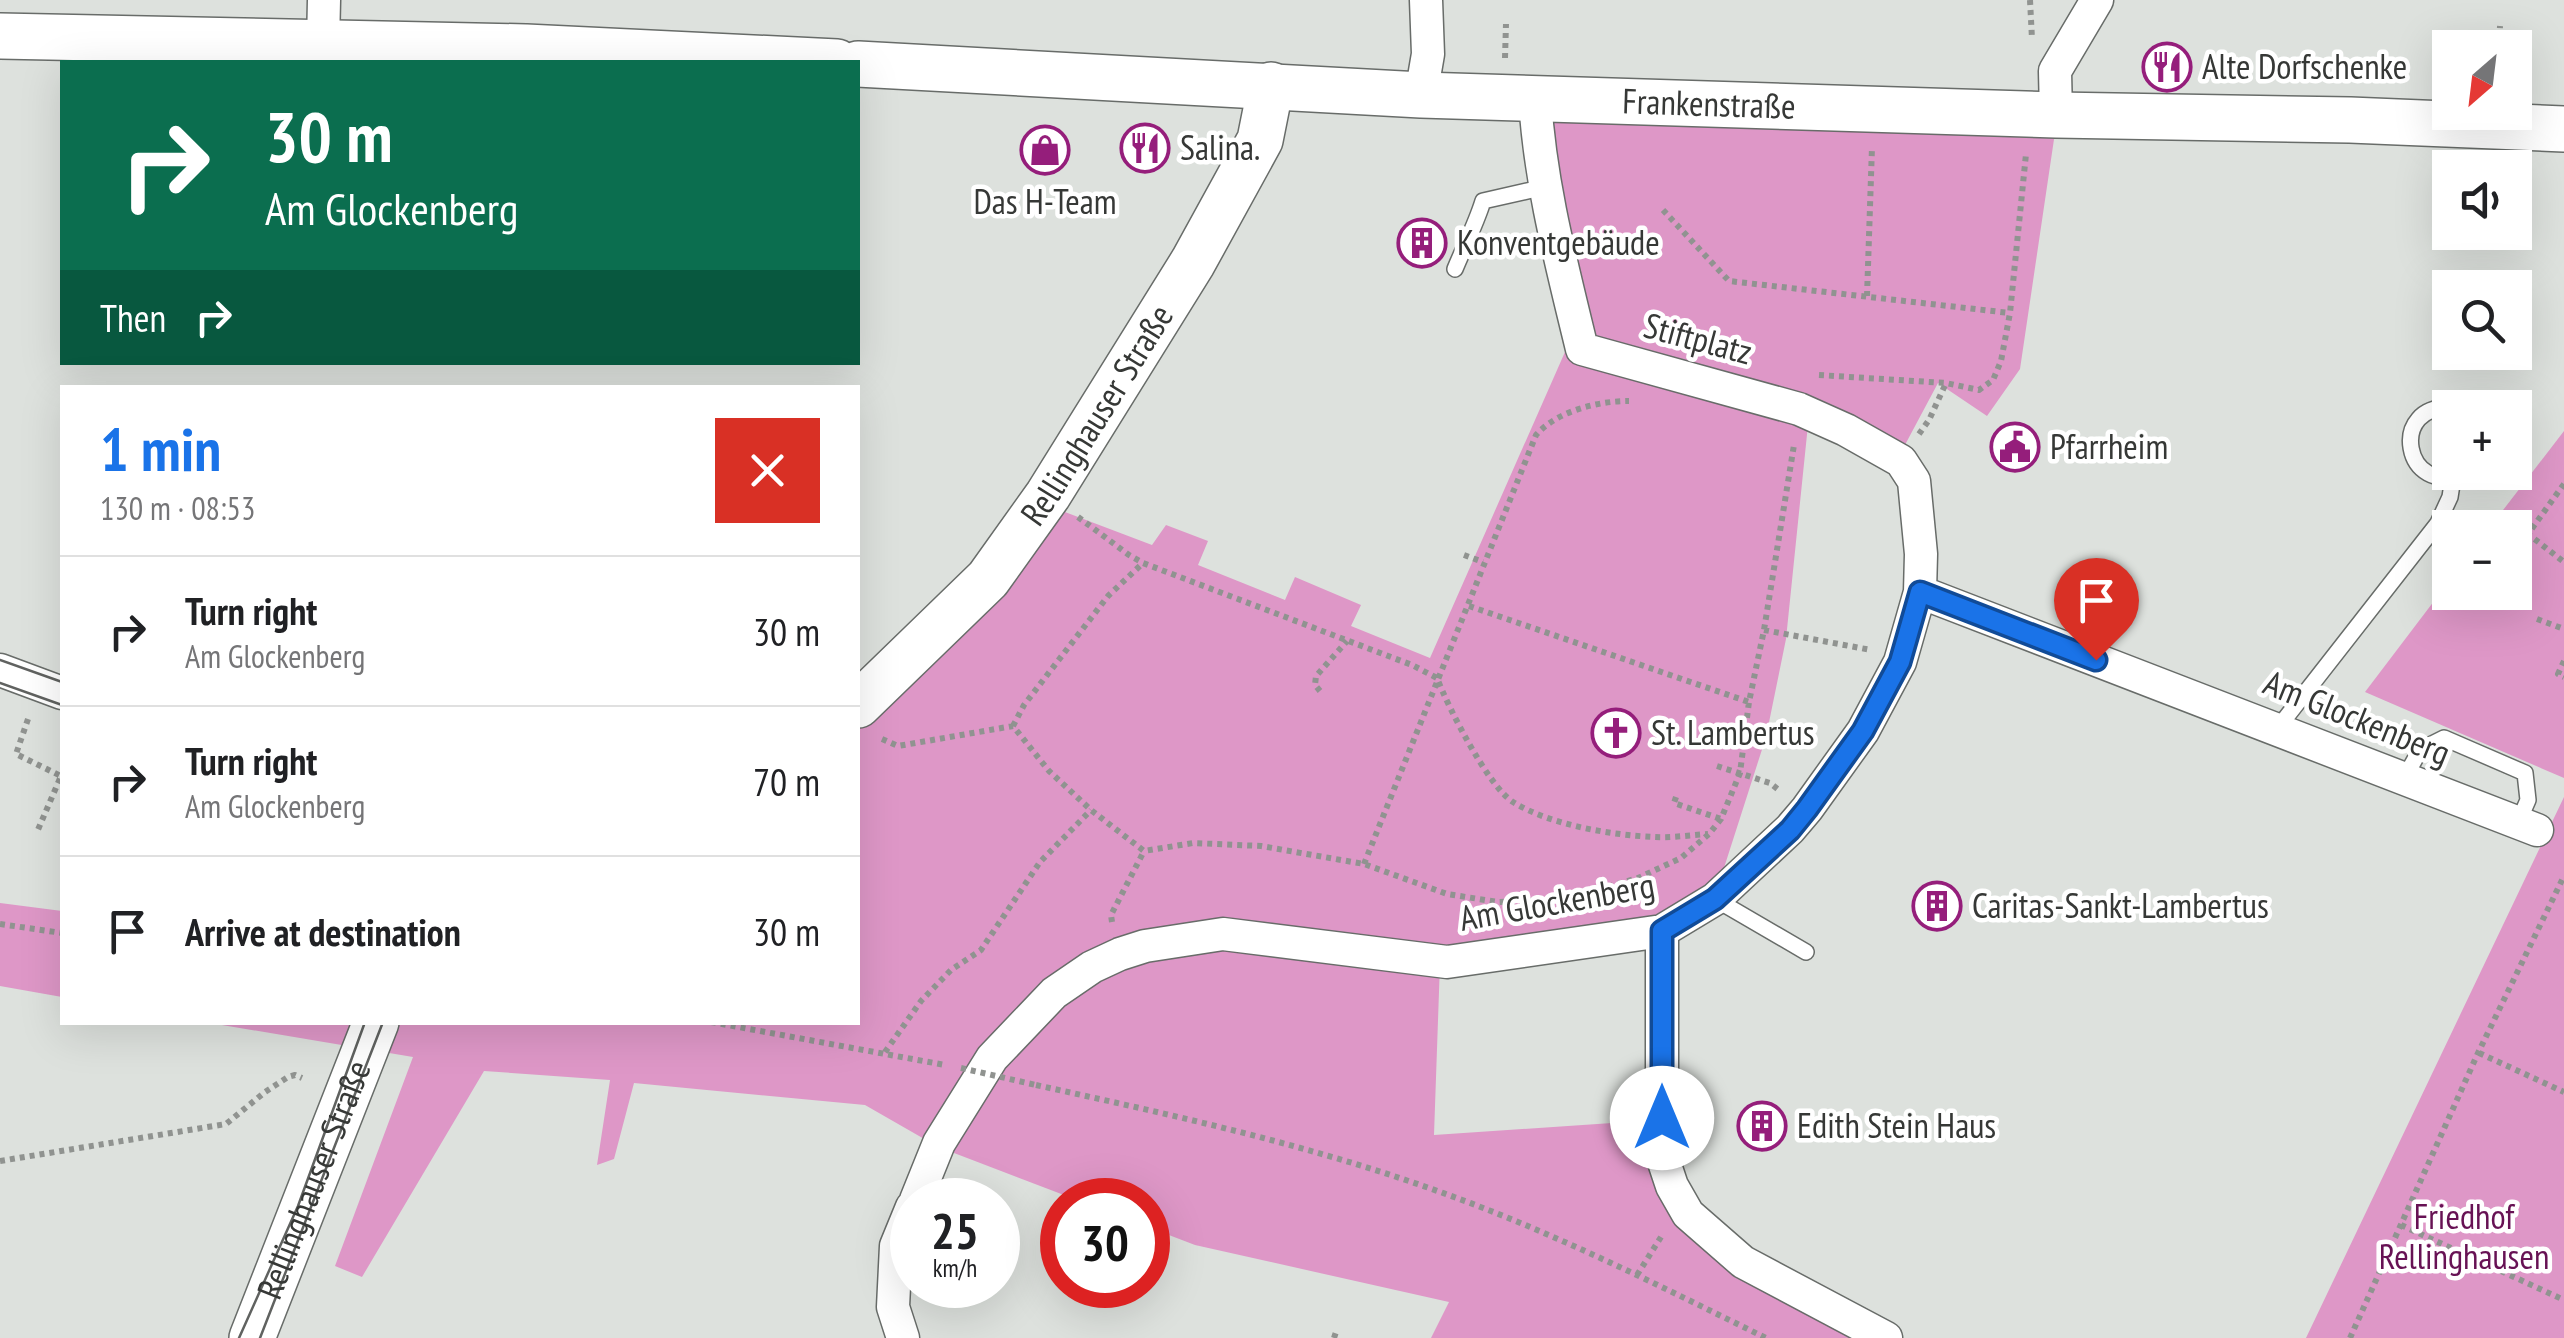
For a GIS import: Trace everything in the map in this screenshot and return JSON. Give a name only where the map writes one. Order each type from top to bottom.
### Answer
[{"type":"main road","points":[[0,36],[323,22],[526,47],[796,60]]},
{"type":"main road","name":"Frankenstraße","points":[[860,64],[1421,95],[2564,129]]},
{"type":"main road","name":"Rellinghauser Straße","points":[[864,720],[988,579],[1048,495],[1194,262],[1260,140],[1270,85]]},
{"type":"main road","name":"Rellinghauser Straße","points":[[252,1338],[375,1025]]},
{"type":"street","points":[[1421,95],[1428,54],[1426,0]]},
{"type":"street","points":[[2056,115],[2055,71],[2096,0]]},
{"type":"street","name":"Stiftplatz","points":[[1536,99],[1545,187],[1582,349],[1799,409],[1900,460],[1914,482],[1921,554],[1920,592]]},
{"type":"street","name":"Am Glockenberg","points":[[925,1178],[939,1143],[992,1058],[1054,993],[1092,966],[1120,954],[1145,946],[1222,934],[1446,962],[1662,931],[1715,899],[1790,830],[1807,809],[1863,731],[1900,662],[1920,592],[2527,827]]},
{"type":"street","points":[[0,670],[51,689]]},
{"type":"street","points":[[1662,931],[1662,1156],[1672,1186],[1688,1214],[1743,1262],[1886,1338]]},
{"type":"street","points":[[893,1308],[903,1338]]},
{"type":"lane","points":[[1455,270],[1483,201],[1545,187]]},
{"type":"lane","points":[[2432,410],[2414,424],[2410,447],[2420,468],[2432,476]]},
{"type":"lane","points":[[2278,728],[2438,523],[2453,490]]},
{"type":"lane","points":[[2404,780],[2420,750],[2444,738],[2525,773],[2527,827]]},
{"type":"lane","points":[[1715,899],[1806,952]]},
{"type":"path","points":[[1506,24],[1506,35]]},
{"type":"path","points":[[2500,26],[2500,30]]},
{"type":"path","points":[[1867,296],[1874,108]]},
{"type":"path","points":[[1760,396],[1789,374],[1946,383],[1979,390],[1993,380],[2002,361],[2010,313],[2023,187]]},
{"type":"path","points":[[1663,210],[1729,281],[2010,313]]},
{"type":"path","points":[[1929,420],[1946,383]]},
{"type":"path","points":[[1364,864],[1536,435],[1566,414],[1604,402],[1644,405]]},
{"type":"path","points":[[1013,726],[1050,771],[1144,852],[1192,843],[1261,846],[1364,864],[1448,894],[1498,902],[1551,900],[1638,878],[1681,858],[1709,834],[1720,819],[1740,773],[1799,409]]},
{"type":"path","points":[[2564,484],[2528,534],[2564,562]]},
{"type":"path","points":[[1087,524],[1143,563],[1437,678],[1463,734],[1510,800],[1532,812],[1583,828],[1655,837],[1709,834]]},
{"type":"path","points":[[1464,555],[1483,562]]},
{"type":"path","points":[[1013,726],[1024,705],[1108,596],[1143,563]]},
{"type":"path","points":[[1468,606],[1749,702]]},
{"type":"path","points":[[2537,619],[2564,630]]},
{"type":"path","points":[[1764,630],[1866,648],[1900,662]]},
{"type":"path","points":[[1320,691],[1315,685],[1316,676],[1348,640]]},
{"type":"path","points":[[2564,661],[2558,674],[2564,677]]},
{"type":"path","points":[[37,832],[60,776],[16,754],[51,689]]},
{"type":"path","points":[[864,720],[898,746],[1013,726]]},
{"type":"path","points":[[1717,766],[1770,783]]},
{"type":"path","points":[[1676,797],[1674,804],[1720,819]]},
{"type":"path","points":[[885,1052],[922,1000],[951,970],[981,950],[1040,862],[1091,810]]},
{"type":"path","points":[[1110,915],[1144,852]]},
{"type":"path","points":[[2350,1338],[2478,1053],[2564,876]]},
{"type":"path","points":[[0,924],[60,933]]},
{"type":"path","points":[[729,1025],[961,1068],[1226,1128],[1356,1165],[1455,1197],[1636,1275],[1766,1338]]},
{"type":"path","points":[[2478,1053],[2564,1092]]},
{"type":"path","points":[[0,1161],[226,1124],[288,1077],[302,1078]]},
{"type":"path","points":[[2401,1225],[2564,1300]]},
{"type":"path","points":[[1334,1338],[1337,1329]]},
{"type":"green space","points":[[1538,100],[2057,119],[2020,369],[1987,416],[1938,383],[1898,458],[1809,415],[1786,639],[1766,737],[1714,899],[1662,930],[1446,960],[1223,932],[1102,957],[933,1144],[865,1105],[634,1083],[614,1159],[597,1165],[610,1080],[484,1071],[362,1277],[335,1266],[413,1057],[222,1025],[860,1025],[860,717],[1057,509],[1152,545],[1166,525],[1208,541],[1198,565],[1285,600],[1295,577],[1361,605],[1351,626],[1430,658],[1576,327]]},
{"type":"green space","points":[[2564,431],[2564,778],[2365,692],[2432,604],[2432,610],[2532,610],[2532,510],[2503,510],[2519,490],[2532,490],[2532,473]]},
{"type":"green space","name":"Friedhof Rellinghausen","points":[[2564,797],[2564,1338],[2306,1338]]},
{"type":"green space","points":[[0,903],[60,911],[60,997],[0,986]]},
{"type":"green space","points":[[1223,936],[1440,963],[1434,1135],[1656,1120],[1682,1211],[1883,1338],[1431,1338],[1449,1302],[1195,1245],[1170,1235],[1170,1178],[1040,1178],[1040,1186],[941,1148],[995,1059],[1102,963]]},
{"type":"tram line","points":[[0,660],[60,681]]},
{"type":"tram line","points":[[0,683],[60,704]]},
{"type":"tram line","points":[[239,1338],[298,1206],[364,1025]]},
{"type":"tram line","points":[[260,1338],[382,1025]]},
{"type":"place","name":"Alte Dorfschenke","points":[[2167,67]]},
{"type":"place","name":"Salina.","points":[[1145,148]]},
{"type":"place","name":"Das H-Team","points":[[1045,150]]},
{"type":"place","name":"Konventgebäude","points":[[1422,243]]},
{"type":"place","name":"Pfarrheim","points":[[2015,447]]},
{"type":"place","name":"St. Lambertus","points":[[1616,733]]},
{"type":"place","name":"Caritas-Sankt-Lambertus","points":[[1937,906]]},
{"type":"place","name":"Edith Stein Haus","points":[[1762,1126]]},
{"type":"route","points":[[1662,1118],[1662,931],[1715,899],[1790,830],[1807,809],[1863,731],[1900,662],[1920,592],[2096,660]]}]
